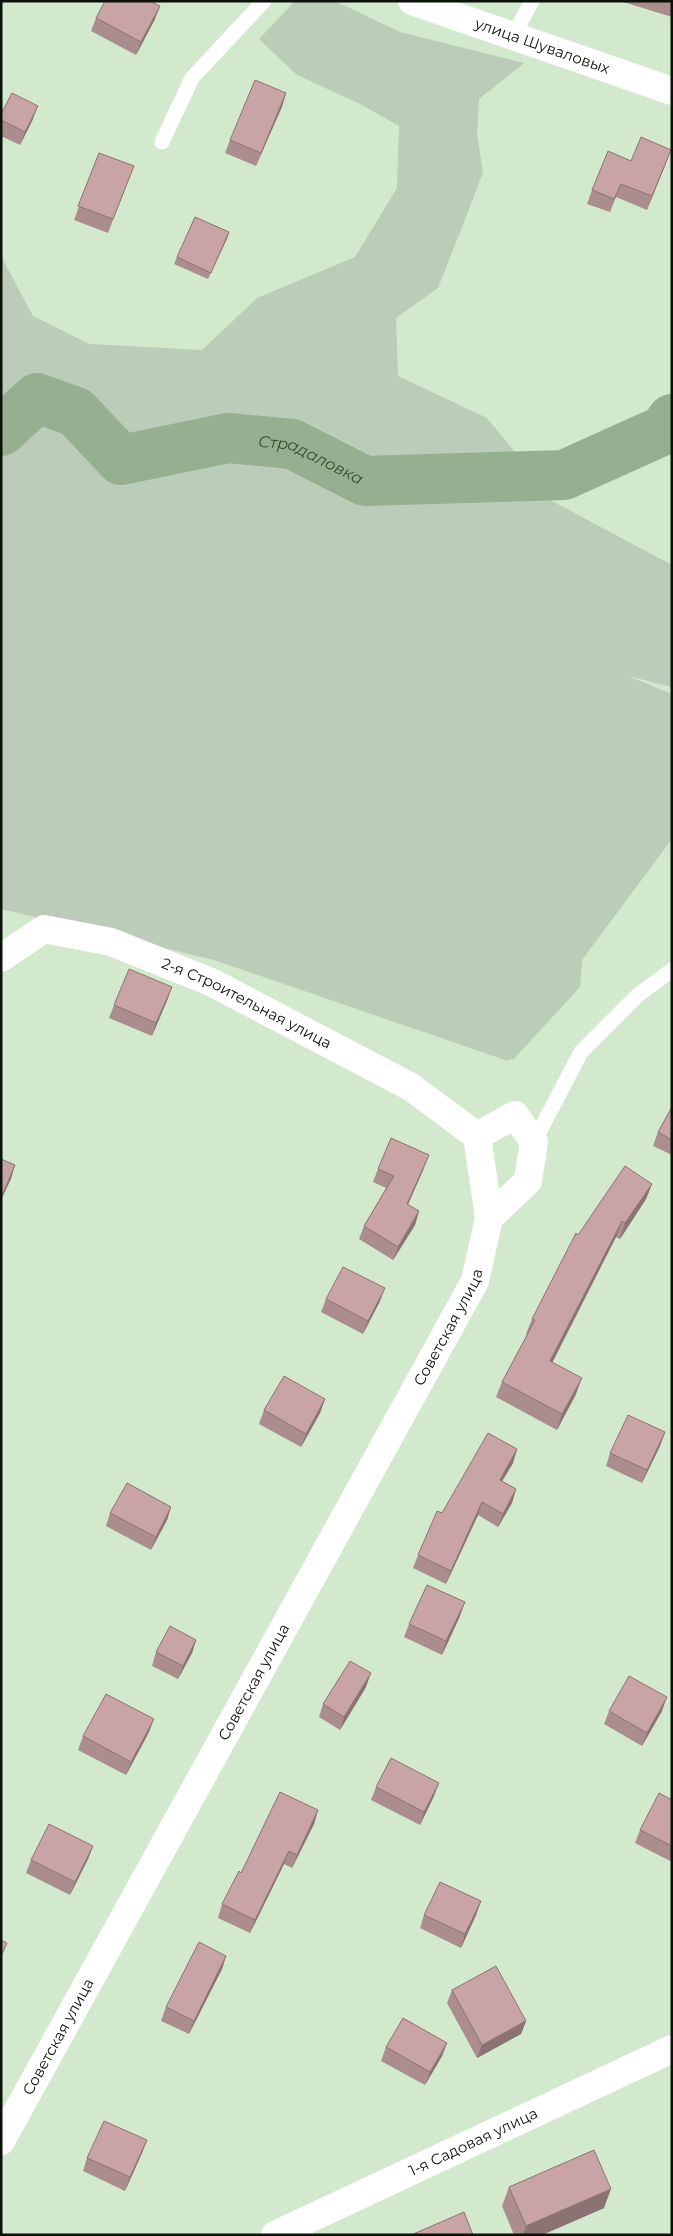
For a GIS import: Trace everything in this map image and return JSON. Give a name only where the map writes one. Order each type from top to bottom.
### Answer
[{"type":"street","name":"улица Шуваловых","points":[[412,1],[672,91]]},
{"type":"street","name":"2-я Строительная улица","points":[[1,958],[44,929],[111,942],[211,982],[324,1040],[411,1087],[477,1136]]},
{"type":"street","points":[[477,1136],[515,1115],[534,1142],[528,1182],[489,1218]]},
{"type":"street","name":"Советская улица","points":[[1,2141],[475,1281],[489,1218],[477,1136]]},
{"type":"street","name":"1-я Садовая улица","points":[[275,2235],[672,2049]]},
{"type":"lane","points":[[162,142],[192,78],[264,1]]},
{"type":"lane","points":[[513,36],[532,1]]},
{"type":"lane","points":[[534,1142],[581,1052],[638,996],[672,970]]},
{"type":"green space","points":[[295,1],[335,1],[400,32],[524,63],[479,99],[477,135],[483,172],[438,288],[396,318],[398,376],[487,418],[519,457],[520,484],[672,565],[672,687],[628,676],[672,694],[672,839],[582,960],[580,987],[513,1060],[509,1059],[508,1061],[214,960],[1,909],[1,256],[33,316],[89,344],[202,350],[257,298],[355,257],[397,188],[399,126],[360,104],[297,75],[259,39]]},
{"type":"building","points":[[105,1],[150,1],[160,6],[141,42],[96,18]]},
{"type":"building","points":[[255,80],[286,93],[261,153],[230,140]]},
{"type":"building","points":[[12,93],[38,106],[25,132],[1,120],[1,114]]},
{"type":"building","points":[[641,137],[671,150],[652,196],[621,184],[614,199],[592,190],[608,151],[631,161]]},
{"type":"building","points":[[99,153],[134,166],[113,219],[78,206]]},
{"type":"building","points":[[195,217],[229,232],[211,273],[177,257]]},
{"type":"building","points":[[129,969],[172,987],[156,1023],[114,1005]]},
{"type":"building","points":[[672,1107],[672,1140],[658,1132]]},
{"type":"building","points":[[391,1138],[429,1155],[407,1204],[419,1211],[398,1247],[364,1226],[394,1176],[378,1169]]},
{"type":"building","points":[[1,1159],[15,1165],[1,1198]]},
{"type":"building","points":[[625,1166],[652,1184],[625,1223],[622,1221],[550,1361],[582,1378],[562,1414],[502,1382],[535,1320],[532,1319],[576,1233],[578,1235]]},
{"type":"building","points":[[343,1267],[385,1288],[368,1321],[326,1299]]},
{"type":"building","points":[[284,1376],[325,1399],[306,1434],[264,1410]]},
{"type":"building","points":[[628,1415],[665,1432],[647,1470],[610,1453]]},
{"type":"building","points":[[488,1433],[517,1449],[500,1480],[516,1489],[503,1514],[482,1502],[451,1571],[418,1555],[437,1511],[442,1513]]},
{"type":"building","points":[[127,1483],[171,1507],[156,1537],[110,1513]]},
{"type":"building","points":[[427,1585],[465,1602],[446,1641],[409,1624]]},
{"type":"building","points":[[170,1626],[196,1640],[183,1666],[156,1652]]},
{"type":"building","points":[[350,1661],[371,1673],[344,1717],[323,1704]]},
{"type":"building","points":[[629,1676],[667,1697],[647,1733],[609,1711]]},
{"type":"building","points":[[106,1694],[154,1719],[131,1762],[83,1736]]},
{"type":"building","points":[[391,1758],[439,1783],[424,1812],[376,1787]]},
{"type":"building","points":[[280,1792],[318,1810],[297,1855],[289,1851],[255,1920],[222,1904],[239,1871],[241,1873]]},
{"type":"building","points":[[659,1793],[672,1800],[672,1846],[640,1830]]},
{"type":"building","points":[[49,1824],[93,1846],[75,1882],[31,1860]]},
{"type":"building","points":[[440,1882],[481,1901],[465,1934],[424,1915]]},
{"type":"building","points":[[1,1940],[7,1943],[1,1956]]},
{"type":"building","points":[[199,1942],[226,1956],[194,2021],[166,2007]]},
{"type":"building","points":[[496,1966],[526,2021],[482,2045],[452,1990]]},
{"type":"building","points":[[403,2018],[447,2043],[430,2072],[386,2047]]},
{"type":"building","points":[[104,2121],[147,2140],[130,2177],[87,2158]]},
{"type":"building","points":[[594,2150],[611,2189],[526,2226],[509,2187]]},
{"type":"building","points":[[464,2212],[473,2235],[411,2235]]},
{"type":"waterway","name":"Страдаловка","points":[[1,431],[37,398],[76,412],[121,460],[228,438],[292,444],[365,481],[564,475],[664,430],[672,419]]}]
